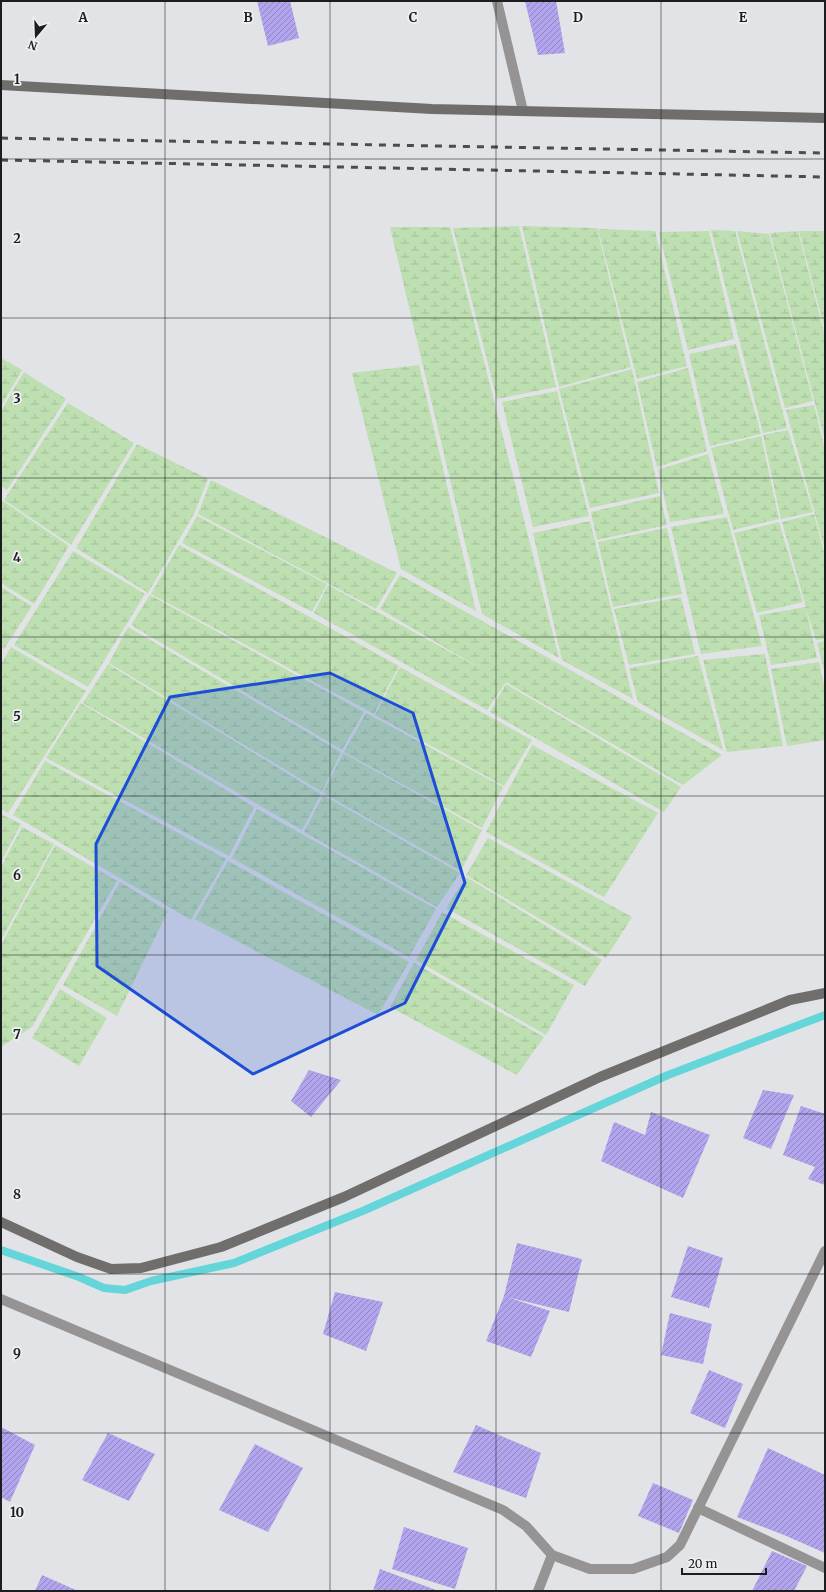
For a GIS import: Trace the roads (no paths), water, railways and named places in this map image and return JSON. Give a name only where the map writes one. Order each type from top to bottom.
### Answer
[{"type":"street","points":[[496,1],[523,111]]},
{"type":"street","points":[[1,85],[432,109],[825,118]]},
{"type":"street","points":[[1,1222],[77,1257],[111,1269],[141,1268],[221,1247],[344,1197],[600,1077],[790,1000],[825,992]]},
{"type":"street","points":[[1,1299],[503,1510],[526,1526],[552,1555],[590,1569],[633,1569],[667,1557],[680,1545],[825,1251]]},
{"type":"street","points":[[698,1508],[825,1568]]},
{"type":"street","points":[[538,1591],[552,1555]]},
{"type":"waterway","points":[[1,1250],[79,1277],[104,1288],[125,1290],[151,1281],[234,1263],[365,1210],[668,1075],[825,1015]]},
{"type":"railway","points":[[1,138],[825,153]]},
{"type":"railway","points":[[1,160],[825,177]]}]
